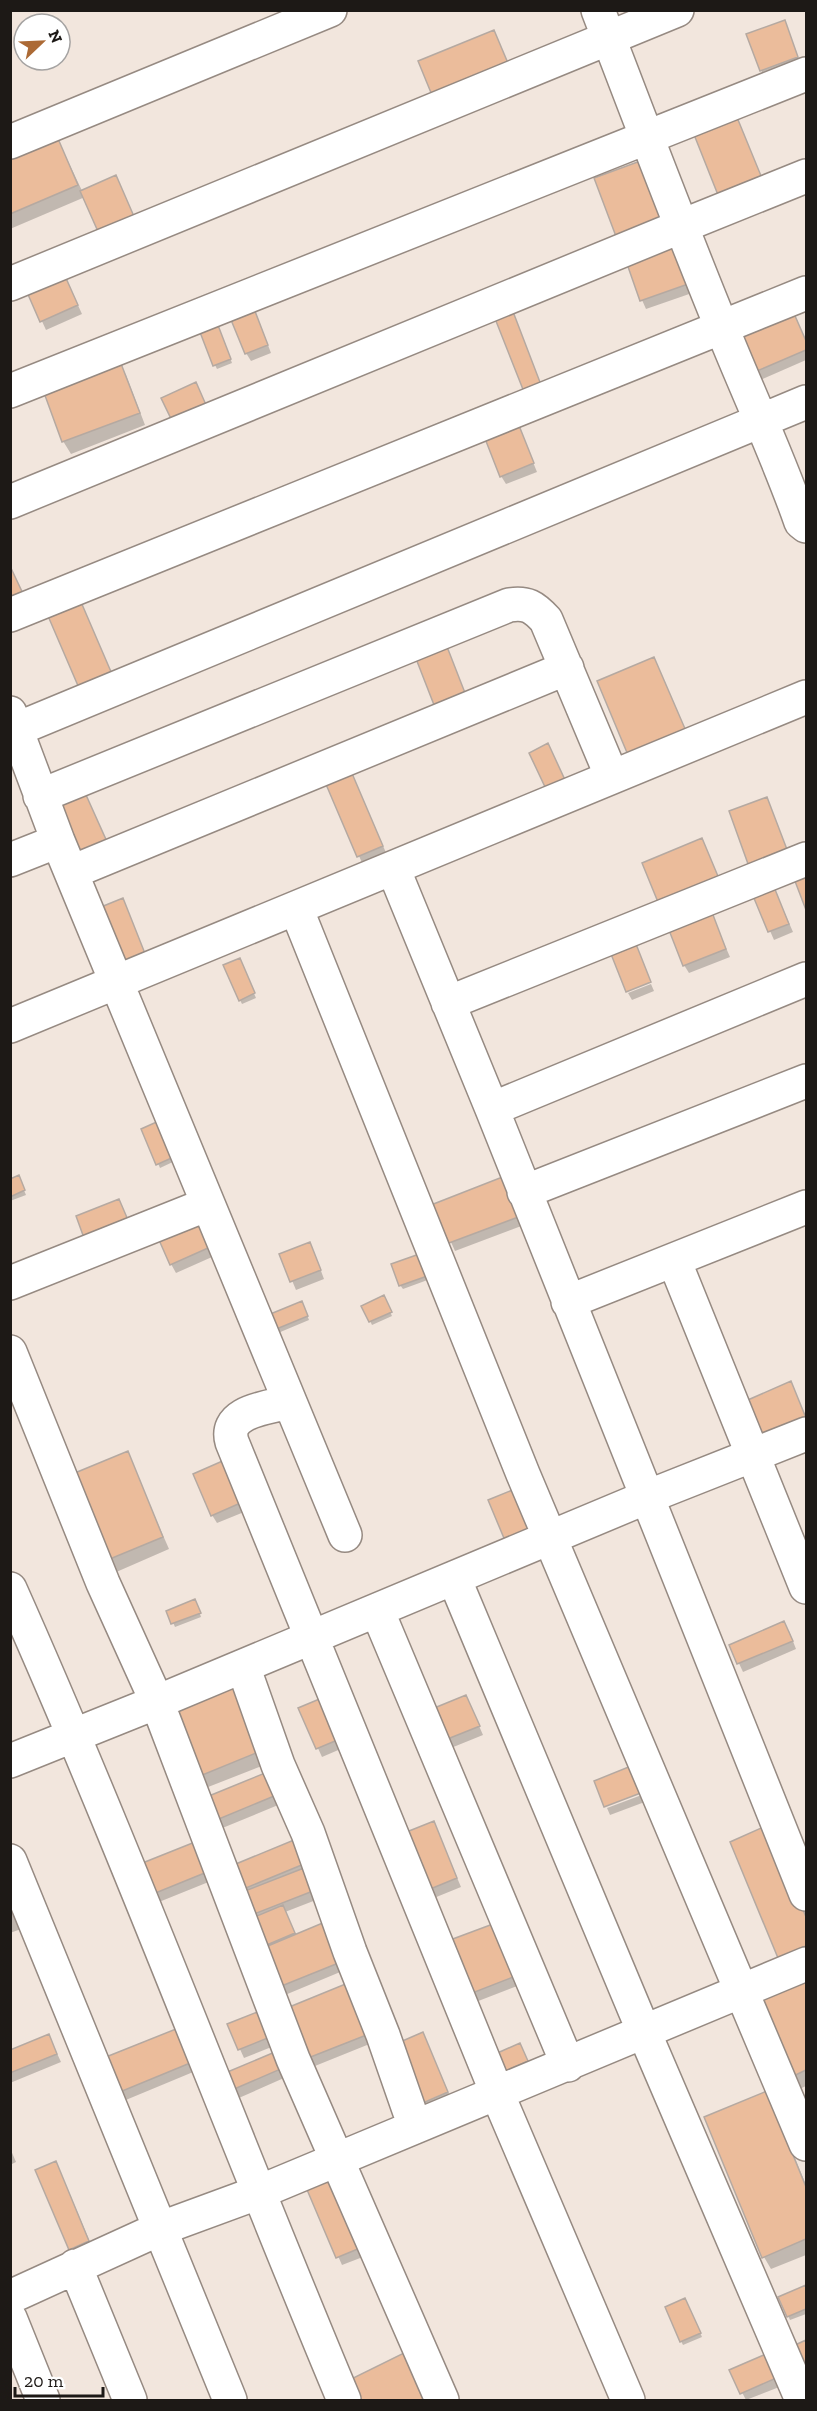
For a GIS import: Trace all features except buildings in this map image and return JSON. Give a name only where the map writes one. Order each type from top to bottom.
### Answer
[{"type":"street","points":[[10,142],[330,10]]},
{"type":"street","points":[[10,284],[603,24],[677,10]]},
{"type":"street","points":[[603,24],[646,139],[722,328],[801,522],[807,526]]},
{"type":"street","points":[[10,391],[807,74]]},
{"type":"street","points":[[10,502],[682,225],[807,176]]},
{"type":"street","points":[[10,615],[807,293]]},
{"type":"street","points":[[345,1535],[58,841],[13,725],[807,402]]},
{"type":"street","points":[[40,796],[509,605],[523,603],[535,608],[546,620],[612,777]]},
{"type":"street","points":[[72,872],[567,668]]},
{"type":"street","points":[[10,1026],[807,697]]},
{"type":"street","points":[[10,860],[58,841]]},
{"type":"street","points":[[448,1003],[807,859]]},
{"type":"street","points":[[393,867],[807,1894]]},
{"type":"street","points":[[296,908],[551,1538],[740,1991],[807,2144]]},
{"type":"street","points":[[492,1109],[807,979]]},
{"type":"street","points":[[524,1192],[807,1081]]},
{"type":"street","points":[[10,1283],[208,1204]]},
{"type":"street","points":[[568,1302],[807,1207]]},
{"type":"street","points":[[674,1260],[807,1587]]},
{"type":"street","points":[[10,1352],[86,1543],[157,1702],[294,2060],[442,2400]]},
{"type":"street","points":[[290,1402],[241,1416],[233,1423],[229,1432],[497,2093],[628,2400]]},
{"type":"street","points":[[10,1761],[647,1497],[807,1434]]},
{"type":"street","points":[[454,1578],[644,2032],[802,2400]]},
{"type":"street","points":[[10,1589],[75,1736],[257,2193],[344,2400]]},
{"type":"street","points":[[377,1610],[568,2065]]},
{"type":"street","points":[[243,1666],[278,1765],[308,1833],[415,2127]]},
{"type":"street","points":[[10,1862],[230,2400]]},
{"type":"street","points":[[10,2297],[159,2229],[257,2193],[807,1964]]},
{"type":"street","points":[[75,2266],[130,2400]]},
{"type":"street","points":[[10,2318],[43,2400]]}]
